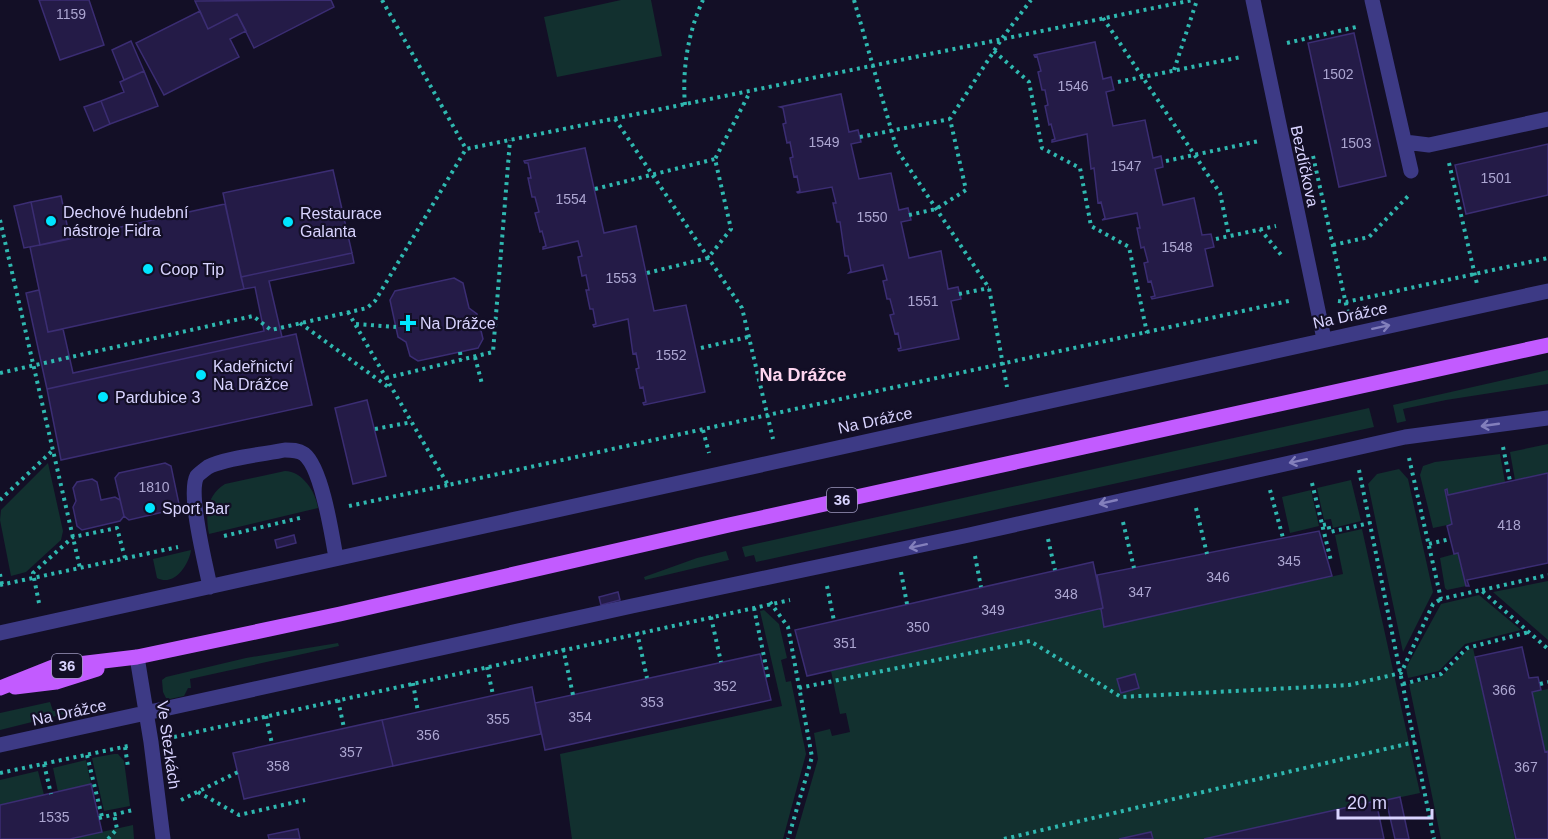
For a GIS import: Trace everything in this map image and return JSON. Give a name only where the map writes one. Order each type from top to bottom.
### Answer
[{"type":"main road","name":"Na Drážce","points":[[0,688],[56,682],[137,657],[340,614],[729,525],[1548,345]]},
{"type":"street","name":"Bezdíčkova","points":[[1253,0],[1262,52],[1324,339]]},
{"type":"street","points":[[1372,0],[1411,171]]},
{"type":"street","points":[[1405,142],[1429,145],[1548,119]]},
{"type":"street","name":"Na Drážce","points":[[0,633],[1548,291]]},
{"type":"street","name":"Na Drážce","points":[[0,745],[632,606],[969,535],[1405,437],[1548,418]]},
{"type":"street","points":[[210,587],[195,508],[194,491],[198,476],[205,469],[217,464],[285,450],[304,454],[315,471],[327,511],[336,558]]},
{"type":"street","name":"Ve Stezkách","points":[[137,657],[151,742],[163,839]]},
{"type":"path","points":[[382,0],[466,148]]},
{"type":"path","points":[[685,105],[683,86],[689,40],[703,0]]},
{"type":"path","points":[[854,0],[897,150],[988,288],[1012,409]]},
{"type":"path","points":[[860,137],[950,119],[1003,37],[1031,0]]},
{"type":"path","points":[[0,373],[253,316],[271,330],[367,308],[375,301],[466,148],[685,105],[1003,37],[1195,0],[1174,71]]},
{"type":"path","points":[[1103,18],[1220,193],[1228,236]]},
{"type":"path","points":[[1287,43],[1353,28]]},
{"type":"path","points":[[994,51],[1029,82],[1042,148],[1080,168],[1091,226],[1129,247],[1147,333]]},
{"type":"path","points":[[1118,82],[1262,52]]},
{"type":"path","points":[[647,273],[708,258],[731,229],[715,159],[751,91]]},
{"type":"path","points":[[615,119],[742,308],[778,460]]},
{"type":"path","points":[[909,215],[936,209],[966,190],[950,119]]},
{"type":"path","points":[[1166,161],[1280,136]]},
{"type":"path","points":[[386,378],[493,352],[510,140]]},
{"type":"path","points":[[1443,142],[1482,306]]},
{"type":"path","points":[[595,189],[715,159]]},
{"type":"path","points":[[1333,245],[1369,237],[1416,188]]},
{"type":"path","points":[[0,219],[80,568]]},
{"type":"path","points":[[1216,239],[1299,222]]},
{"type":"path","points":[[1260,229],[1282,256],[1284,267]]},
{"type":"path","points":[[1346,302],[1548,258]]},
{"type":"path","points":[[960,294],[988,288]]},
{"type":"path","points":[[1290,289],[1292,300]]},
{"type":"path","points":[[348,312],[448,485],[1314,296]]},
{"type":"path","points":[[300,323],[394,391]]},
{"type":"path","points":[[355,323],[396,327]]},
{"type":"path","points":[[701,348],[748,337]]},
{"type":"path","points":[[460,352],[461,360]]},
{"type":"path","points":[[476,357],[482,384]]},
{"type":"path","points":[[375,429],[412,422]]},
{"type":"path","points":[[1405,437],[1441,599]]},
{"type":"path","points":[[1503,447],[1510,481]]},
{"type":"path","points":[[1355,448],[1434,839]]},
{"type":"path","points":[[0,500],[52,450]]},
{"type":"path","points":[[1264,468],[1282,538]]},
{"type":"path","points":[[1312,483],[1332,561]]},
{"type":"path","points":[[1190,485],[1207,554]]},
{"type":"path","points":[[1118,500],[1134,568]]},
{"type":"path","points":[[105,524],[106,530]]},
{"type":"path","points":[[1323,525],[1328,524],[1330,532],[1370,524]]},
{"type":"path","points":[[34,578],[33,573],[73,537],[117,528],[124,558]]},
{"type":"path","points":[[969,535],[981,587]]},
{"type":"path","points":[[1429,544],[1450,539]]},
{"type":"path","points":[[897,550],[908,604]]},
{"type":"path","points":[[823,565],[834,621]]},
{"type":"path","points":[[0,574],[2,585]]},
{"type":"path","points":[[1401,673],[1433,604],[1441,599],[1548,575]]},
{"type":"path","points":[[1481,590],[1548,649]]},
{"type":"path","points":[[632,606],[647,678]]},
{"type":"path","points":[[754,608],[769,681]]},
{"type":"path","points":[[711,617],[721,662]]},
{"type":"path","points":[[557,623],[573,694]]},
{"type":"path","points":[[788,627],[812,757],[789,839]]},
{"type":"path","points":[[1403,684],[1441,674],[1467,648],[1529,632]]},
{"type":"path","points":[[481,640],[493,696]]},
{"type":"path","points":[[799,688],[1030,641],[1121,697],[1348,685],[1401,673]]},
{"type":"path","points":[[1540,684],[1548,682]]},
{"type":"path","points":[[413,683],[418,712]]},
{"type":"path","points":[[338,700],[344,728]]},
{"type":"path","points":[[266,716],[272,744]]},
{"type":"path","points":[[0,773],[151,742]]},
{"type":"path","points":[[1004,839],[1415,742]]},
{"type":"path","points":[[87,755],[100,817],[133,810]]},
{"type":"path","points":[[44,764],[51,794]]},
{"type":"path","points":[[178,802],[238,772]]},
{"type":"path","points":[[198,792],[239,815],[305,800]]},
{"type":"path","points":[[108,839],[117,829],[114,814]]},
{"type":"green space","points":[[621,0],[651,0],[662,56],[557,77],[544,17]]},
{"type":"green space","points":[[1548,370],[1548,384],[1403,409],[1406,421],[1397,423],[1393,405]]},
{"type":"green space","points":[[1369,408],[1374,427],[756,562],[754,555],[745,557],[742,547]]},
{"type":"green space","points":[[1548,444],[1548,473],[1515,480],[1510,452]]},
{"type":"green space","points":[[1500,454],[1505,482],[1448,495],[1445,490],[1452,524],[1433,528],[1420,475],[1423,466],[1435,462]]},
{"type":"green space","points":[[48,463],[63,531],[61,540],[26,572],[11,576],[0,520],[1,510]]},
{"type":"green space","points":[[1399,469],[1408,479],[1433,592],[1403,652],[1368,484],[1377,474]]},
{"type":"green space","points":[[285,471],[302,478],[311,489],[318,508],[209,534],[207,519],[209,506],[219,488],[225,484]]},
{"type":"green space","points":[[1351,480],[1361,521],[1333,528],[1331,519],[1324,520],[1317,488]]},
{"type":"green space","points":[[1311,490],[1319,526],[1290,533],[1282,497]]},
{"type":"green space","points":[[1362,529],[1420,793],[1204,839],[1153,839],[1151,832],[1119,839],[795,839],[818,759],[814,733],[830,729],[832,736],[850,732],[846,713],[840,714],[831,671],[1101,609],[1104,627],[1343,574],[1335,535]]},
{"type":"green space","points":[[191,550],[180,573],[169,580],[157,578],[153,559]]},
{"type":"green space","points":[[726,551],[729,560],[645,580],[644,577],[697,558]]},
{"type":"green space","points":[[1458,553],[1466,586],[1447,590],[1440,558]]},
{"type":"green space","points":[[1548,581],[1548,640],[1493,592]]},
{"type":"green space","points":[[1479,595],[1521,630],[1465,644],[1439,671],[1408,678],[1406,668],[1441,604]]},
{"type":"green space","points":[[764,610],[779,624],[787,658],[781,660],[786,682],[791,681],[806,754],[783,839],[572,839],[560,754],[782,706],[760,611]]},
{"type":"green space","points":[[338,643],[339,646],[190,679],[191,688],[188,688],[184,696],[170,699],[166,698],[163,692],[162,680],[166,677],[246,658]]},
{"type":"green space","points":[[1473,648],[1515,839],[1441,839],[1409,684],[1442,676],[1468,649]]},
{"type":"green space","points":[[1548,689],[1548,751],[1545,752],[1532,692]]},
{"type":"green space","points":[[50,702],[53,711],[71,708],[72,712],[0,730],[0,713]]},
{"type":"green space","points":[[118,754],[124,761],[130,806],[104,811],[92,758]]},
{"type":"green space","points":[[86,760],[91,784],[58,792],[53,768]]},
{"type":"green space","points":[[38,771],[44,795],[0,805],[0,780]]},
{"type":"green space","points":[[133,825],[134,839],[70,839]]},
{"type":"building","points":[[39,0],[89,0],[104,45],[60,60]]},
{"type":"building","points":[[331,0],[334,7],[254,48],[237,14],[208,29],[195,1]]},
{"type":"building","points":[[200,11],[208,29],[237,14],[246,31],[230,39],[239,57],[164,95],[136,43]]},
{"type":"building","points":[[1354,33],[1386,176],[1339,187],[1308,43]]},
{"type":"building","points":[[131,41],[144,71],[124,80],[112,50]]},
{"type":"building","points":[[1095,42],[1103,79],[1111,77],[1114,90],[1106,92],[1113,126],[1145,120],[1153,158],[1161,156],[1163,167],[1155,169],[1163,205],[1194,198],[1202,235],[1211,234],[1214,247],[1205,249],[1213,286],[1152,299],[1151,297],[1155,296],[1151,281],[1148,282],[1144,263],[1148,262],[1144,247],[1141,248],[1137,213],[1102,220],[1105,218],[1101,202],[1098,203],[1087,134],[1052,142],[1055,139],[1045,106],[1048,105],[1045,90],[1042,90],[1038,72],[1041,71],[1037,56],[1034,55]]},
{"type":"building","points":[[144,71],[158,106],[110,124],[101,101],[124,92],[120,82]]},
{"type":"building","points":[[841,94],[849,132],[858,130],[861,142],[851,144],[859,179],[891,173],[899,210],[908,208],[911,220],[901,222],[909,258],[941,251],[948,289],[958,287],[961,299],[951,301],[959,339],[899,351],[898,349],[901,348],[898,333],[895,334],[890,315],[894,314],[890,299],[887,299],[883,281],[887,280],[883,265],[849,273],[851,271],[848,256],[845,256],[840,222],[837,222],[832,187],[797,192],[800,191],[797,176],[794,177],[790,158],[793,157],[790,142],[787,143],[783,124],[786,123],[783,108],[780,107]]},
{"type":"building","points":[[101,101],[110,124],[94,131],[84,107]]},
{"type":"building","points":[[1548,144],[1548,195],[1466,214],[1455,165]]},
{"type":"building","points":[[585,148],[604,233],[636,226],[654,311],[686,305],[705,392],[644,405],[643,403],[646,402],[643,387],[640,388],[636,369],[639,368],[636,353],[633,354],[628,319],[594,327],[593,325],[596,324],[586,290],[589,290],[586,275],[582,276],[578,257],[582,256],[578,241],[543,249],[546,246],[535,213],[539,212],[535,197],[532,197],[528,163],[524,161]]},
{"type":"building","points":[[333,170],[352,253],[241,277],[223,193]]},
{"type":"building","points":[[61,196],[70,239],[40,245],[31,202]]},
{"type":"building","points":[[31,202],[40,245],[24,248],[14,206]]},
{"type":"building","points":[[225,204],[244,289],[48,332],[30,247]]},
{"type":"building","points":[[352,253],[354,263],[269,281],[282,337],[47,389],[26,293],[39,290],[48,332],[63,329],[73,373],[264,331],[255,287],[244,289],[241,277]]},
{"type":"building","points":[[454,278],[463,283],[469,308],[477,314],[483,339],[478,348],[418,361],[410,356],[406,342],[398,337],[390,300],[395,291]]},
{"type":"building","points":[[296,334],[312,405],[61,460],[47,389]]},
{"type":"building","points":[[367,400],[386,476],[353,484],[335,408]]},
{"type":"building","points":[[165,463],[171,466],[179,504],[176,509],[129,520],[124,516],[115,478],[119,473]]},
{"type":"building","points":[[1548,473],[1548,563],[1467,580],[1469,586],[1466,586],[1458,553],[1454,554],[1447,526],[1452,524],[1445,490],[1447,489],[1448,495]]},
{"type":"building","points":[[92,479],[97,482],[101,500],[115,497],[120,500],[124,516],[120,521],[82,530],[77,526],[73,507],[76,501],[73,488],[77,482]]},
{"type":"building","points":[[1319,531],[1332,576],[1104,627],[1097,575]]},
{"type":"building","points":[[294,535],[296,543],[277,548],[275,540]]},
{"type":"building","points":[[1093,562],[1103,608],[807,676],[795,630]]},
{"type":"building","points":[[618,592],[620,600],[601,605],[599,597]]},
{"type":"building","points":[[1522,647],[1529,678],[1538,677],[1541,690],[1532,692],[1545,752],[1548,751],[1548,839],[1516,839],[1475,657]]},
{"type":"building","points":[[760,654],[771,700],[545,750],[535,703]]},
{"type":"building","points":[[1135,674],[1139,688],[1121,693],[1117,679]]},
{"type":"building","points":[[532,687],[541,734],[393,766],[382,720]]},
{"type":"building","points":[[382,720],[393,766],[244,799],[233,753]]},
{"type":"building","points":[[91,784],[102,832],[70,839],[0,839],[0,805]]},
{"type":"building","points":[[1400,797],[1409,839],[1395,839],[1386,800]]},
{"type":"building","points":[[1376,801],[1384,839],[1204,839]]},
{"type":"building","points":[[298,829],[300,839],[269,839],[268,835]]},
{"type":"building","points":[[1151,832],[1153,839],[1119,839]]},
{"type":"place","name":"Dechové hudební nástroje Fidra","points":[[51,221]]},
{"type":"place","name":"Restaurace Galanta","points":[[288,222]]},
{"type":"place","name":"Coop Tip","points":[[148,269]]},
{"type":"place","name":"Na Drážce","points":[[408,323]]},
{"type":"place","name":"Kadeřnictví Na Drážce","points":[[201,375]]},
{"type":"place","name":"Pardubice 3","points":[[103,397]]},
{"type":"place","name":"Sport Bar","points":[[150,508]]},
{"type":"district","name":"Na Drážce","points":[[803,375]]}]
